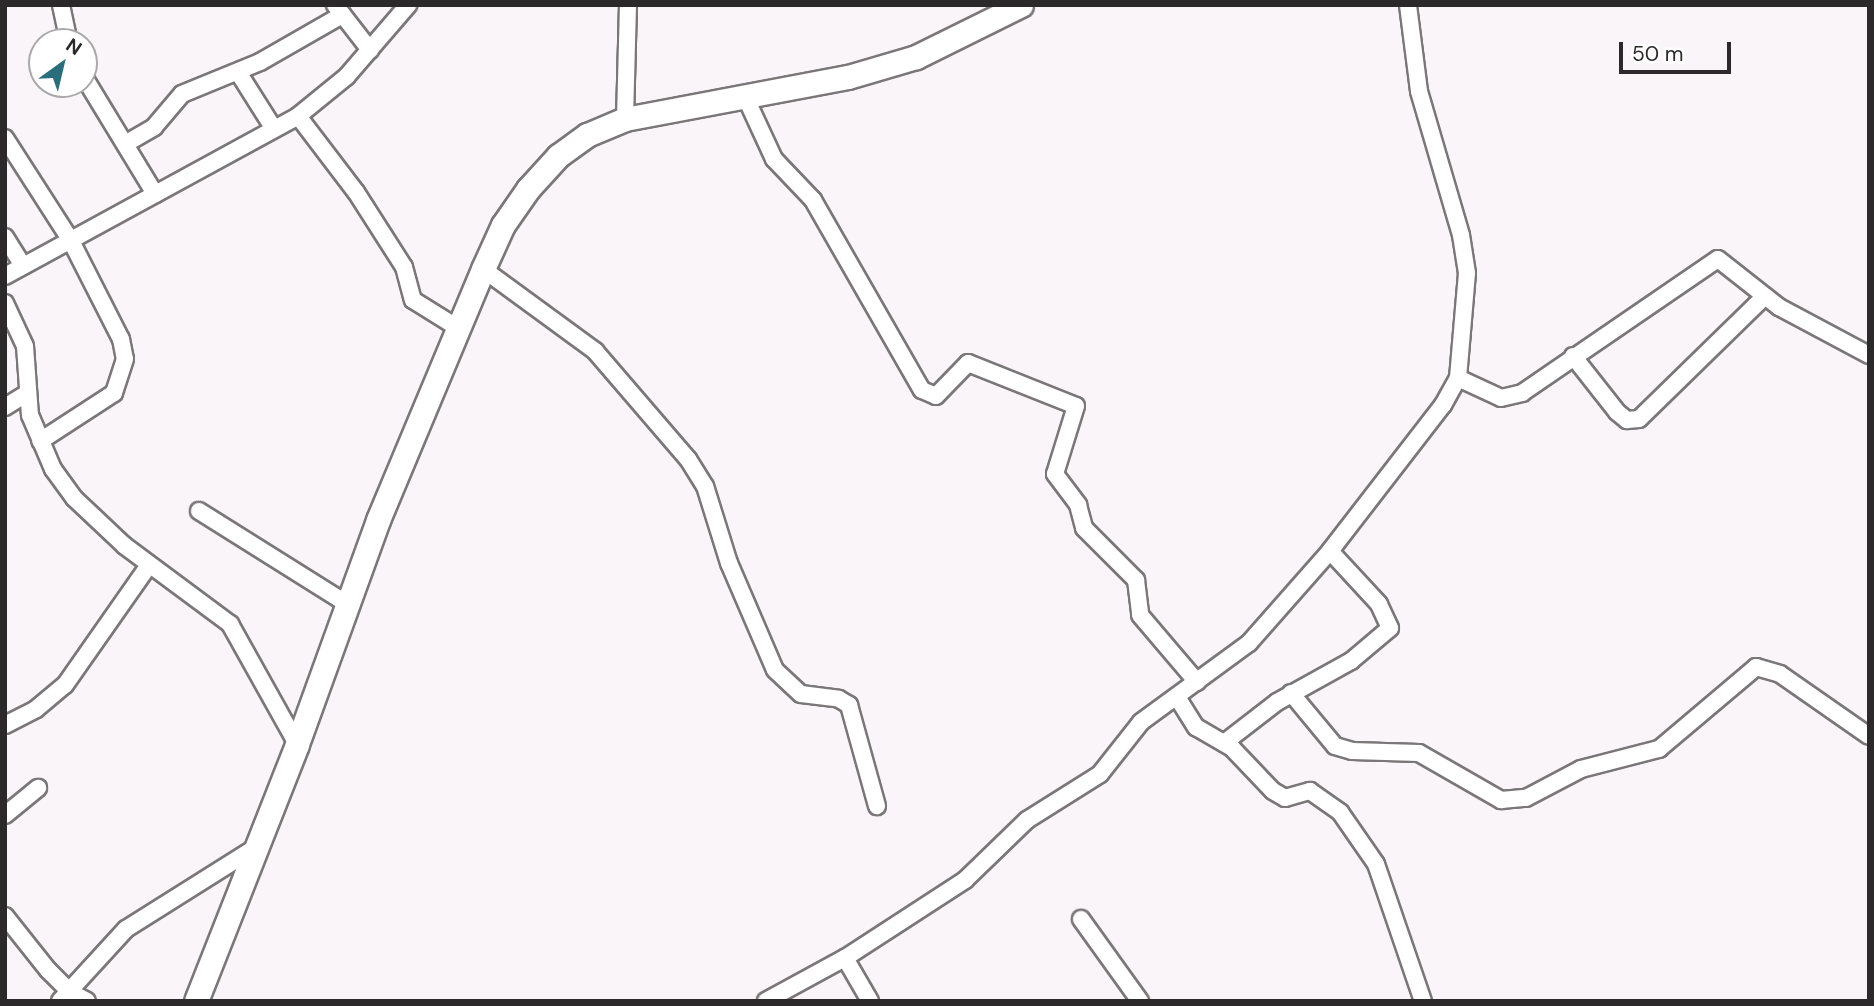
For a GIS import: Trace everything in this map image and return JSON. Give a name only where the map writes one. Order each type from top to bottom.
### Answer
[{"type":"highway","points":[[196,1001],[297,744],[347,604],[483,269],[503,225],[558,156],[587,135],[625,119],[744,94],[848,77],[915,57],[1021,5]]},
{"type":"street","points":[[61,5],[66,28]]},
{"type":"street","points":[[5,276],[298,116],[347,76],[408,5]]},
{"type":"street","points":[[625,119],[628,5]]},
{"type":"street","points":[[766,1001],[845,958],[939,899],[1027,820],[1083,788],[1107,766],[1141,722],[1249,643],[1330,551],[1418,442],[1458,378],[1467,274],[1461,235],[1419,92],[1408,5]]},
{"type":"street","points":[[125,144],[154,127],[182,94],[238,72],[310,37],[339,10],[370,50]]},
{"type":"street","points":[[238,72],[274,129]]},
{"type":"street","points":[[744,94],[774,159],[813,200],[922,390],[936,396],[968,363],[1076,406],[1055,474],[1078,505],[1084,528],[1136,580],[1140,615],[1197,682]]},
{"type":"street","points":[[97,98],[155,194]]},
{"type":"street","points":[[298,116],[356,192],[404,267],[414,300],[458,328]]},
{"type":"street","points":[[5,138],[71,241],[121,339],[125,359],[114,393],[40,441]]},
{"type":"street","points":[[5,237],[23,266]]},
{"type":"street","points":[[1458,378],[1489,396],[1509,399],[1713,260],[1730,265],[1764,297],[1869,355]]},
{"type":"street","points":[[483,269],[595,351],[688,458],[705,486],[729,563],[775,670],[801,694],[839,699],[849,705],[877,806]]},
{"type":"street","points":[[1573,356],[1617,412],[1627,419],[1639,419],[1764,297]]},
{"type":"street","points":[[5,303],[24,346],[27,393],[40,441],[74,498],[149,565],[230,624],[297,744]]},
{"type":"street","points":[[5,407],[27,393]]},
{"type":"street","points":[[199,511],[347,604]]},
{"type":"street","points":[[1224,743],[1291,693],[1351,660],[1390,628],[1379,604],[1330,551]]},
{"type":"street","points":[[5,725],[36,709],[65,685],[149,565]]},
{"type":"street","points":[[1291,693],[1335,746],[1352,751],[1419,753],[1501,800],[1526,798],[1581,769],[1659,749],[1756,667],[1780,674],[1869,736]]},
{"type":"street","points":[[1177,697],[1196,727],[1224,743],[1279,796],[1310,791],[1340,812],[1376,864],[1423,1001]]},
{"type":"street","points":[[5,815],[38,788]]},
{"type":"street","points":[[65,996],[125,929],[256,846]]},
{"type":"street","points":[[5,916],[65,996],[87,1001]]},
{"type":"street","points":[[1081,919],[1140,1001]]},
{"type":"street","points":[[845,958],[870,1001]]}]
